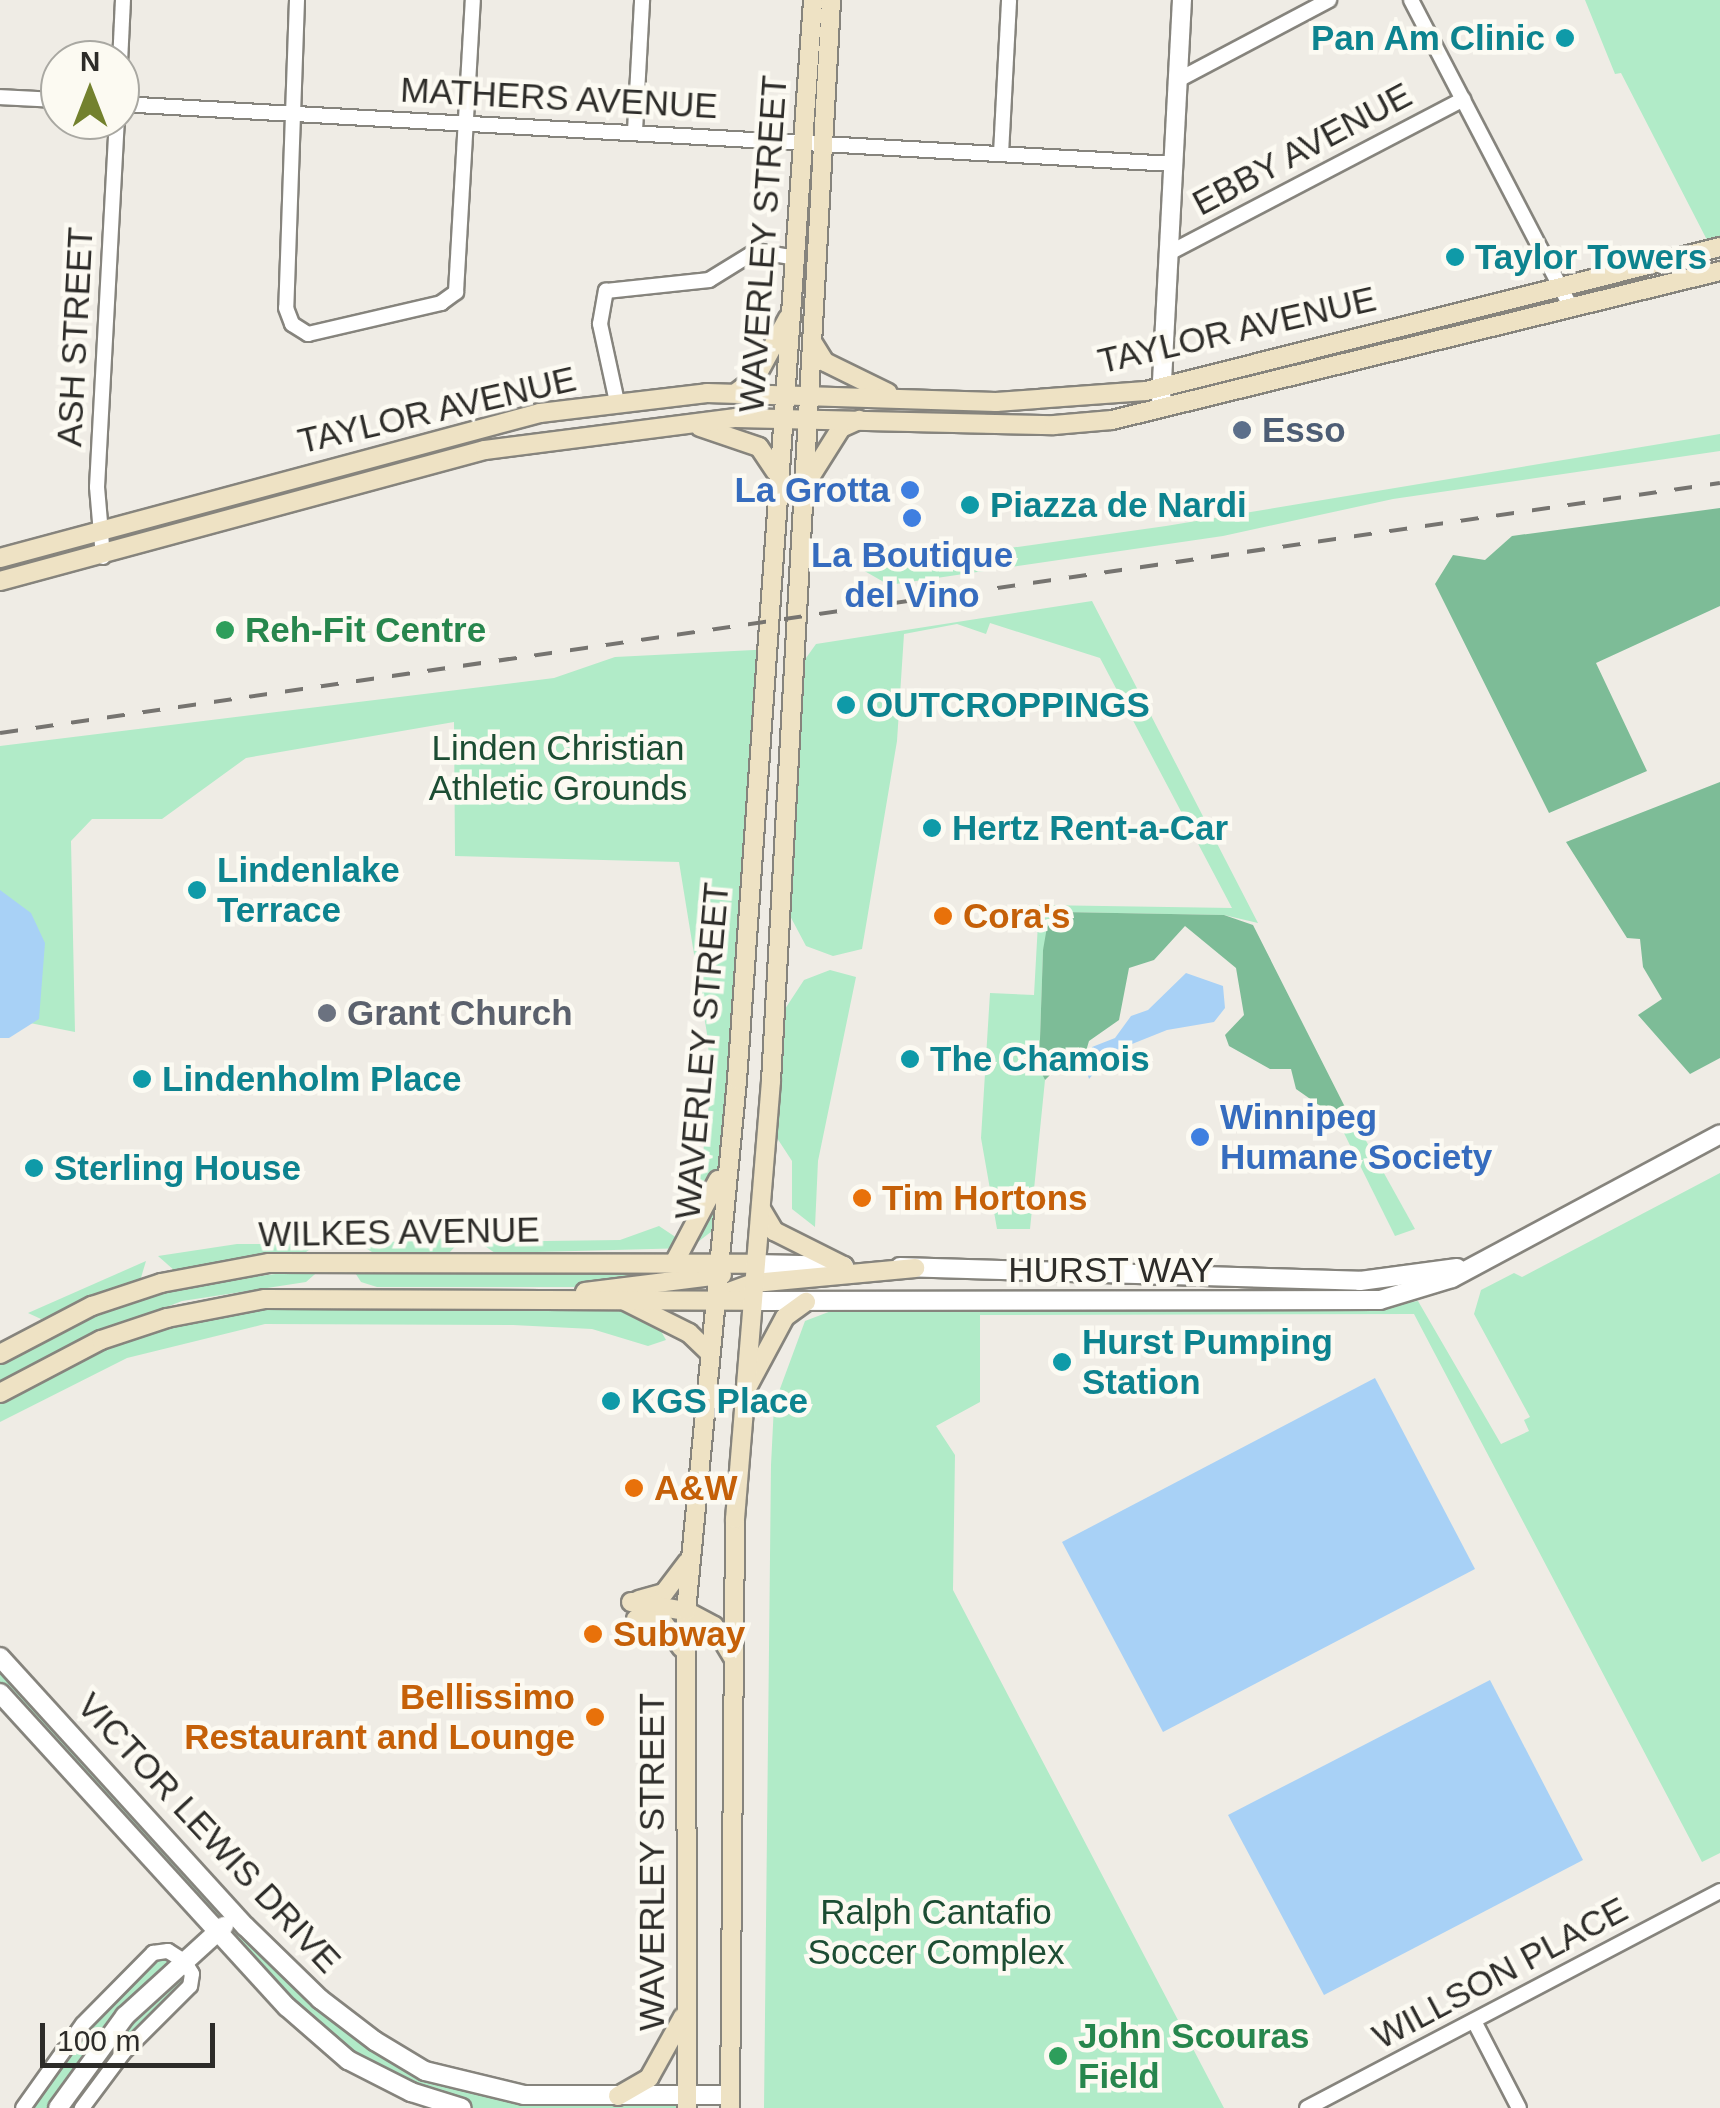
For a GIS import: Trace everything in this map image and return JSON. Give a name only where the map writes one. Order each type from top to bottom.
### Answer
[{"type":"main road","name":"WAVERLEY STREET","points":[[730,2102],[735,1519],[761,1209],[814,343],[813,0]]},
{"type":"main road","name":"WAVERLEY STREET","points":[[687,2102],[683,1651],[728,1156],[776,474],[796,258],[832,0]]},
{"type":"main road","name":"TAYLOR AVENUE","points":[[0,558],[467,429],[617,402],[737,392],[996,402],[1162,387],[1720,247]]},
{"type":"main road","name":"TAYLOR AVENUE","points":[[0,580],[103,557],[484,450],[685,423],[808,418],[1054,425],[1160,410],[1720,272]]},
{"type":"main road","points":[[737,392],[756,377],[793,309]]},
{"type":"main road","points":[[814,343],[825,362],[898,397]]},
{"type":"main road","points":[[804,487],[841,428],[860,420]]},
{"type":"main road","points":[[685,423],[759,446],[776,474]]},
{"type":"main road","points":[[674,1262],[689,1244],[728,1156]]},
{"type":"main road","points":[[761,1209],[774,1231],[844,1266]]},
{"type":"main road","name":"WILKES AVENUE","points":[[0,1354],[92,1306],[225,1269],[311,1260],[674,1262],[715,1269],[756,1264]]},
{"type":"main road","name":"WILKES AVENUE","points":[[0,1392],[101,1340],[207,1308],[339,1296],[713,1299],[915,1268]]},
{"type":"main road","points":[[572,1297],[604,1285],[715,1269]]},
{"type":"main road","points":[[618,1297],[690,1333],[710,1353]]},
{"type":"main road","points":[[745,1390],[786,1317],[806,1302]]},
{"type":"main road","points":[[634,1610],[664,1592],[690,1558]]},
{"type":"main road","points":[[634,1610],[686,1610],[714,1626],[735,1662]]},
{"type":"main road","points":[[634,1610],[663,1622],[683,1651]]},
{"type":"main road","points":[[618,2096],[635,2090],[661,2063],[686,2007]]},
{"type":"street","points":[[121,40],[124,0]]},
{"type":"street","points":[[297,0],[286,308],[292,324],[308,334],[441,303],[456,292],[473,0]]},
{"type":"street","points":[[635,131],[642,0]]},
{"type":"street","points":[[1000,154],[1008,0]]},
{"type":"street","points":[[1160,410],[1182,0]]},
{"type":"street","points":[[1178,80],[1330,0]]},
{"type":"street","points":[[1412,0],[1571,308]]},
{"type":"street","points":[[0,97],[40,99]]},
{"type":"street","name":"EBBY AVENUE","points":[[1169,253],[1463,99]]},
{"type":"street","name":"MATHERS AVENUE","points":[[140,105],[1174,164]]},
{"type":"street","name":"ASH STREET","points":[[103,557],[99,533],[116,140]]},
{"type":"street","points":[[617,402],[600,324],[606,291],[709,280],[756,251],[796,258]]},
{"type":"street","name":"HURST WAY","points":[[753,1292],[806,1302],[1358,1303],[1428,1288],[1720,1134]]},
{"type":"street","name":"HURST WAY","points":[[756,1264],[1360,1281],[1462,1268]]},
{"type":"street","name":"VICTOR LEWIS DRIVE","points":[[0,1657],[235,1915],[320,1999],[425,2071],[524,2095],[730,2102]]},
{"type":"street","name":"VICTOR LEWIS DRIVE","points":[[0,1694],[287,2007],[348,2060],[410,2092],[462,2108]]},
{"type":"street","name":"WILLSON PLACE","points":[[1308,2108],[1720,1891]]},
{"type":"street","points":[[58,2108],[125,2016],[235,1915]]},
{"type":"street","points":[[23,2108],[82,2024],[153,1953],[168,1951],[184,1961],[192,1974],[190,1986],[123,2053],[82,2108]]},
{"type":"street","points":[[1474,2021],[1519,2108]]},
{"type":"green space","points":[[1585,0],[1720,0],[1720,236],[1707,240],[1621,73],[1615,74]]},
{"type":"green space","points":[[1720,434],[1720,451],[1393,499],[1223,536],[889,585],[861,569],[1166,526]]},
{"type":"green space","points":[[1720,508],[1720,606],[1596,663],[1647,771],[1549,813],[1435,584],[1453,555],[1485,560],[1512,536]]},
{"type":"green space","points":[[1092,601],[1258,923],[1224,915],[1062,912],[1043,950],[1039,1068],[1045,1080],[1030,1229],[997,1229],[981,1138],[990,993],[1034,995],[1039,905],[1232,908],[1100,658],[990,623],[986,634],[957,624],[904,634],[897,741],[862,949],[833,956],[806,946],[788,912],[801,665],[816,644]]},
{"type":"green space","name":"Linden Christian Athletic Grounds","points":[[774,649],[716,1228],[690,1248],[495,1253],[479,1242],[620,1240],[659,1226],[677,1238],[698,1193],[710,1096],[708,1040],[679,862],[455,856],[454,722],[246,758],[162,819],[92,819],[71,841],[75,1032],[30,1023],[0,1036],[0,746],[554,678],[615,657]]},
{"type":"green space","points":[[1720,782],[1720,1058],[1690,1074],[1638,1015],[1662,999],[1643,967],[1640,939],[1627,938],[1566,842]]},
{"type":"green space","points":[[1062,912],[1224,915],[1253,925],[1348,1113],[1336,1117],[1296,1089],[1291,1069],[1270,1069],[1229,1046],[1225,1035],[1244,1015],[1236,968],[1185,926],[1154,960],[1129,968],[1119,1020],[1089,1041],[1079,1075],[1054,1071],[1045,1080],[1039,1068],[1043,950],[1047,927]]},
{"type":"green space","points":[[830,970],[856,977],[818,1161],[815,1227],[792,1209],[792,1161],[777,1138],[785,1009],[804,980]]},
{"type":"green space","points":[[1350,1112],[1415,1229],[1395,1236],[1336,1117]]},
{"type":"green space","name":"Ralph Cantafio Soccer Complex","points":[[1720,1173],[1720,1853],[1702,1862],[1414,1314],[980,1315],[980,1402],[936,1426],[955,1455],[953,1590],[1224,2108],[764,2108],[774,1405],[805,1321],[839,1308],[1354,1311],[1418,1301],[1501,1444],[1529,1431],[1524,1420],[1530,1417],[1474,1314],[1481,1290],[1514,1273],[1522,1277]]},
{"type":"green space","points":[[464,1237],[449,1253],[372,1252],[359,1244]]},
{"type":"green space","points":[[237,1244],[318,1244],[306,1252],[175,1271],[158,1256]]},
{"type":"green space","points":[[146,1261],[140,1281],[41,1319],[28,1313]]},
{"type":"green space","points":[[322,1268],[306,1282],[182,1301],[79,1341],[0,1383],[0,1358],[78,1318],[173,1287]]},
{"type":"green space","points":[[352,1268],[704,1271],[704,1287],[377,1287],[361,1282]]},
{"type":"green space","points":[[290,1304],[576,1304],[624,1309],[657,1324],[666,1340],[648,1346],[592,1329],[513,1325],[265,1324],[127,1358],[0,1422],[0,1401],[62,1364],[133,1336],[231,1310]]},
{"type":"green space","points":[[0,1657],[155,1825],[375,2041],[477,2086],[687,2095],[687,2108],[462,2108],[348,2060],[0,1693]]},
{"type":"green space","points":[[168,1951],[192,1974],[82,2108],[23,2108],[83,2025],[153,1953]]},
{"type":"water","points":[[0,890],[31,913],[45,943],[39,1019],[9,1038],[0,1038]]},
{"type":"water","points":[[1186,973],[1223,986],[1225,1008],[1214,1022],[1167,1030],[1112,1052],[1089,1079],[1085,1066],[1092,1047],[1115,1038],[1131,1016],[1148,1010]]},
{"type":"water","points":[[1375,1378],[1475,1569],[1163,1732],[1062,1542]]},
{"type":"water","points":[[1490,1680],[1583,1860],[1324,1995],[1228,1815]]},
{"type":"railway","points":[[0,733],[1720,483]]},
{"type":"place","name":"Pan Am Clinic","points":[[1565,38]]},
{"type":"place","name":"Taylor Towers","points":[[1455,257]]},
{"type":"place","name":"Esso","points":[[1242,430]]},
{"type":"place","name":"La Grotta","points":[[910,490]]},
{"type":"place","name":"Piazza de Nardi","points":[[970,505]]},
{"type":"place","name":"La Boutique del Vino","points":[[912,518]]},
{"type":"place","name":"Reh-Fit Centre","points":[[225,630]]},
{"type":"place","name":"OUTCROPPINGS","points":[[846,705]]},
{"type":"place","name":"Hertz Rent-a-Car","points":[[932,828]]},
{"type":"place","name":"Lindenlake Terrace","points":[[197,890]]},
{"type":"place","name":"Cora's","points":[[943,916]]},
{"type":"place","name":"Grant Church","points":[[327,1013]]},
{"type":"place","name":"The Chamois","points":[[910,1059]]},
{"type":"place","name":"Lindenholm Place","points":[[142,1079]]},
{"type":"place","name":"Winnipeg Humane Society","points":[[1200,1137]]},
{"type":"place","name":"Sterling House","points":[[34,1168]]},
{"type":"place","name":"Tim Hortons","points":[[862,1198]]},
{"type":"place","name":"Hurst Pumping Station","points":[[1062,1362]]},
{"type":"place","name":"KGS Place","points":[[611,1401]]},
{"type":"place","name":"A&W","points":[[634,1488]]},
{"type":"place","name":"Subway","points":[[593,1634]]},
{"type":"place","name":"Bellissimo Restaurant and Lounge","points":[[595,1717]]},
{"type":"place","name":"John Scouras Field","points":[[1058,2056]]}]
